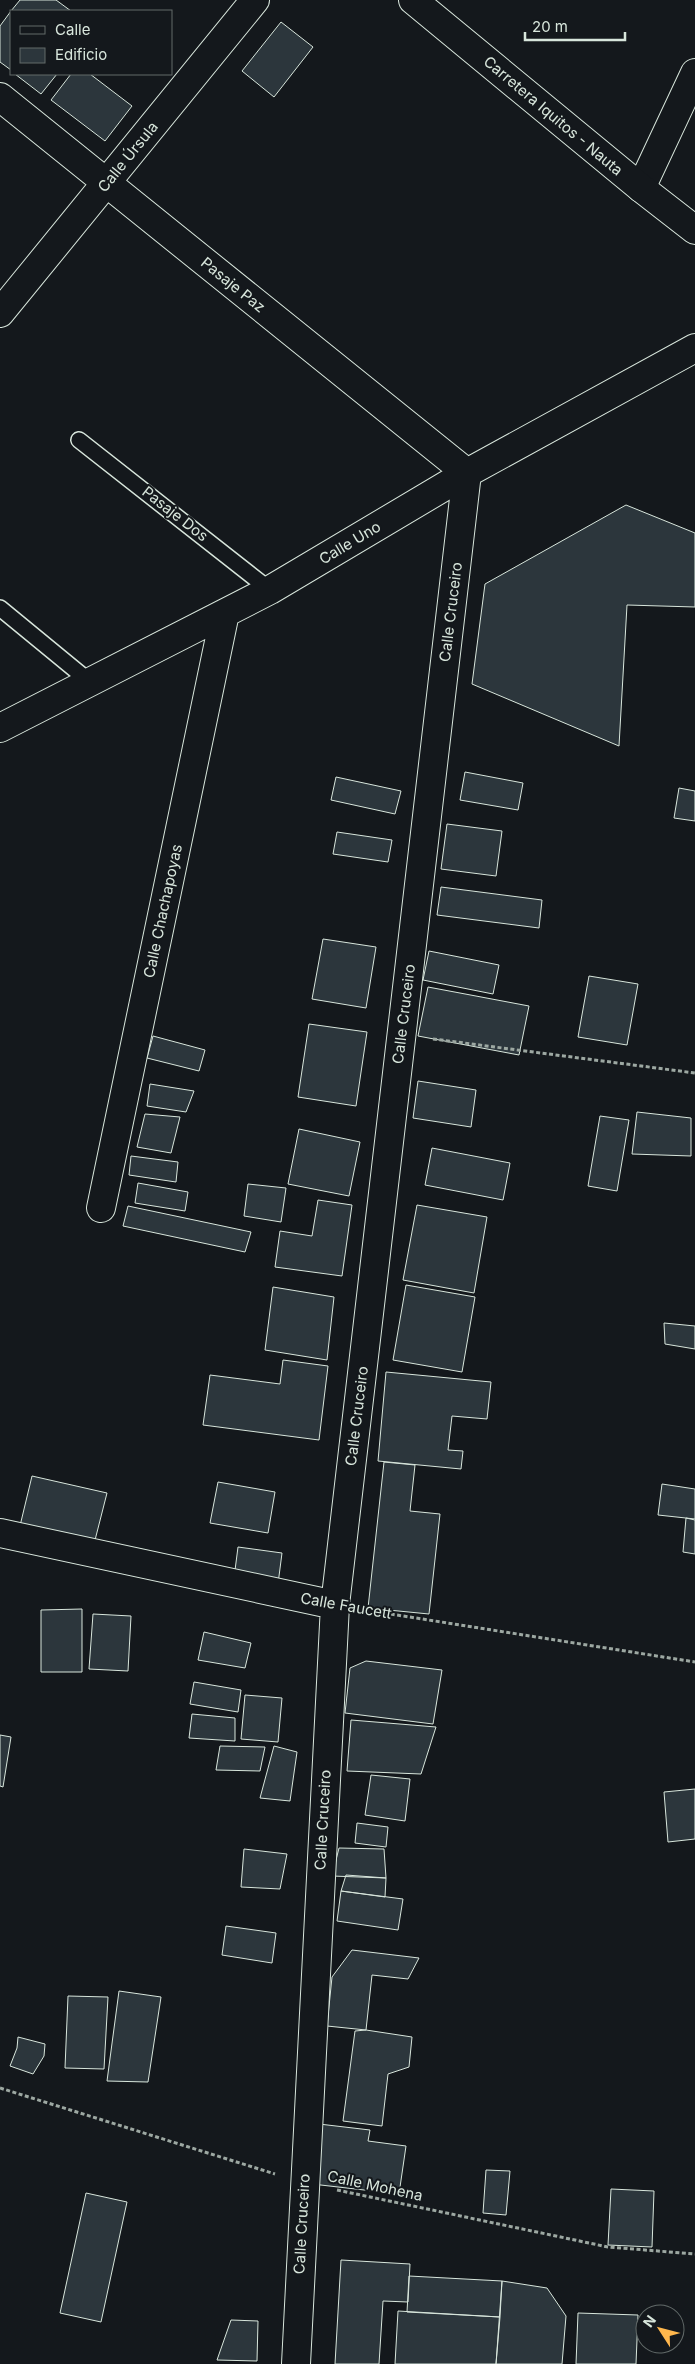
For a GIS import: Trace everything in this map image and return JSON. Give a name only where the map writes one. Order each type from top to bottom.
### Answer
[{"type":"street","name":"Calle Úrsula","points":[[0,313],[254,0]]},
{"type":"street","name":"Carretera Iquitos - Nauta","points":[[413,0],[641,188],[695,230]]},
{"type":"street","points":[[641,188],[695,73]]},
{"type":"street","name":"Pasaje Paz","points":[[0,97],[467,473]]},
{"type":"street","name":"Calle Uno","points":[[0,728],[270,590],[467,473],[695,348]]},
{"type":"street","name":"Calle Cruceiro","points":[[296,2364],[335,1605],[467,473]]},
{"type":"street","name":"Calle Chachapoyas","points":[[101,1208],[225,613]]},
{"type":"street","name":"Calle Faucett","points":[[0,1533],[335,1605]]},
{"type":"lane","name":"Pasaje Dos","points":[[79,440],[270,590]]},
{"type":"lane","points":[[0,608],[90,682]]},
{"type":"path","points":[[402,1034],[695,1073]]},
{"type":"path","name":"Calle Faucett","points":[[335,1605],[695,1662]]},
{"type":"path","name":"Calle Mohena","points":[[0,2088],[304,2183],[608,2247],[695,2254]]},
{"type":"building","points":[[20,0],[56,0],[70,10],[12,10]]},
{"type":"building","points":[[10,12],[10,69],[0,62],[0,26]]},
{"type":"building","points":[[281,22],[313,47],[274,97],[242,71]]},
{"type":"building","points":[[16,75],[56,75],[41,94]]},
{"type":"building","points":[[70,75],[91,75],[132,106],[105,141],[51,100]]},
{"type":"building","points":[[626,505],[695,533],[695,607],[627,605],[619,746],[472,684],[485,584]]},
{"type":"building","points":[[465,772],[523,783],[518,810],[460,800]]},
{"type":"building","points":[[336,777],[401,791],[395,814],[331,800]]},
{"type":"building","points":[[679,788],[695,791],[695,821],[674,818]]},
{"type":"building","points":[[447,824],[502,831],[496,876],[441,869]]},
{"type":"building","points":[[337,832],[392,840],[388,862],[333,854]]},
{"type":"building","points":[[441,887],[542,900],[539,928],[437,915]]},
{"type":"building","points":[[323,939],[376,947],[366,1008],[312,999]]},
{"type":"building","points":[[429,951],[499,965],[493,994],[423,980]]},
{"type":"building","points":[[589,976],[638,984],[627,1045],[578,1037]]},
{"type":"building","points":[[428,987],[529,1006],[519,1055],[418,1036]]},
{"type":"building","points":[[309,1024],[367,1032],[356,1106],[298,1097]]},
{"type":"building","points":[[153,1036],[205,1050],[199,1071],[147,1058]]},
{"type":"building","points":[[418,1081],[476,1090],[471,1127],[413,1118]]},
{"type":"building","points":[[150,1084],[194,1091],[186,1112],[147,1106]]},
{"type":"building","points":[[637,1112],[691,1118],[691,1156],[632,1154]]},
{"type":"building","points":[[145,1114],[180,1117],[171,1153],[137,1147]]},
{"type":"building","points":[[600,1116],[629,1120],[617,1191],[588,1186]]},
{"type":"building","points":[[299,1129],[360,1142],[349,1196],[288,1184]]},
{"type":"building","points":[[432,1148],[510,1163],[503,1200],[425,1185]]},
{"type":"building","points":[[131,1156],[178,1162],[176,1182],[129,1175]]},
{"type":"building","points":[[138,1183],[188,1192],[185,1211],[135,1203]]},
{"type":"building","points":[[248,1184],[286,1188],[281,1222],[244,1216]]},
{"type":"building","points":[[318,1200],[352,1205],[342,1276],[275,1267],[280,1231],[312,1236]]},
{"type":"building","points":[[417,1205],[487,1217],[474,1293],[403,1280]]},
{"type":"building","points":[[128,1206],[251,1232],[245,1252],[123,1226]]},
{"type":"building","points":[[406,1285],[475,1297],[462,1372],[393,1360]]},
{"type":"building","points":[[273,1287],[334,1297],[327,1360],[265,1350]]},
{"type":"building","points":[[664,1323],[695,1326],[695,1349],[665,1344]]},
{"type":"building","points":[[283,1360],[328,1366],[319,1440],[203,1425],[210,1375],[280,1384]]},
{"type":"building","points":[[386,1372],[491,1382],[487,1419],[452,1416],[448,1450],[463,1451],[461,1469],[378,1461]]},
{"type":"building","points":[[384,1462],[415,1465],[410,1511],[440,1514],[429,1614],[368,1608]]},
{"type":"building","points":[[32,1476],[107,1493],[93,1548],[19,1530]]},
{"type":"building","points":[[218,1482],[275,1492],[268,1533],[210,1523]]},
{"type":"building","points":[[662,1484],[695,1489],[695,1519],[658,1515]]},
{"type":"building","points":[[686,1518],[695,1520],[695,1554],[683,1552]]},
{"type":"building","points":[[238,1547],[282,1553],[278,1584],[234,1578]]},
{"type":"building","points":[[82,1609],[82,1672],[41,1672],[41,1610]]},
{"type":"building","points":[[93,1614],[131,1616],[128,1671],[89,1669]]},
{"type":"building","points":[[204,1632],[251,1643],[245,1668],[198,1660]]},
{"type":"building","points":[[366,1661],[442,1670],[433,1724],[345,1713],[350,1668]]},
{"type":"building","points":[[194,1682],[241,1690],[238,1712],[190,1704]]},
{"type":"building","points":[[245,1695],[282,1698],[278,1742],[241,1739]]},
{"type":"building","points":[[192,1714],[235,1718],[235,1741],[189,1738]]},
{"type":"building","points":[[351,1720],[436,1727],[421,1774],[347,1771]]},
{"type":"building","points":[[0,1735],[11,1737],[3,1787],[0,1786]]},
{"type":"building","points":[[220,1746],[265,1747],[260,1771],[216,1770]]},
{"type":"building","points":[[274,1746],[297,1752],[290,1801],[260,1798]]},
{"type":"building","points":[[371,1775],[410,1779],[405,1821],[365,1815]]},
{"type":"building","points":[[695,1789],[695,1839],[668,1842],[664,1792]]},
{"type":"building","points":[[357,1823],[388,1827],[386,1847],[355,1843]]},
{"type":"building","points":[[339,1848],[384,1849],[386,1878],[332,1876]]},
{"type":"building","points":[[244,1849],[287,1854],[280,1889],[241,1887]]},
{"type":"building","points":[[346,1875],[386,1878],[385,1897],[341,1891]]},
{"type":"building","points":[[341,1891],[403,1899],[398,1930],[337,1921]]},
{"type":"building","points":[[226,1926],[276,1933],[272,1963],[222,1955]]},
{"type":"building","points":[[352,1950],[419,1958],[408,1979],[372,1975],[366,2030],[327,2026],[332,1977]]},
{"type":"building","points":[[119,1991],[161,1997],[148,2082],[107,2081]]},
{"type":"building","points":[[68,1996],[108,1997],[104,2069],[65,2068]]},
{"type":"building","points":[[366,2030],[412,2037],[409,2067],[388,2074],[382,2126],[343,2121],[355,2031]]},
{"type":"building","points":[[18,2037],[45,2044],[44,2056],[33,2074],[10,2066],[17,2048]]},
{"type":"building","points":[[319,2124],[370,2130],[368,2141],[406,2146],[399,2194],[312,2184]]},
{"type":"building","points":[[486,2170],[510,2171],[506,2215],[483,2213]]},
{"type":"building","points":[[611,2189],[654,2191],[652,2247],[608,2245]]},
{"type":"building","points":[[86,2193],[127,2202],[101,2322],[60,2313]]},
{"type":"building","points":[[341,2260],[410,2264],[408,2302],[383,2301],[379,2364],[335,2364]]},
{"type":"building","points":[[409,2276],[502,2281],[500,2317],[407,2312]]},
{"type":"building","points":[[502,2281],[547,2288],[566,2316],[562,2364],[496,2364]]},
{"type":"building","points":[[398,2311],[500,2317],[496,2364],[395,2364]]},
{"type":"building","points":[[578,2313],[635,2315],[636,2364],[576,2364]]},
{"type":"building","points":[[231,2320],[258,2321],[257,2361],[217,2360]]}]
